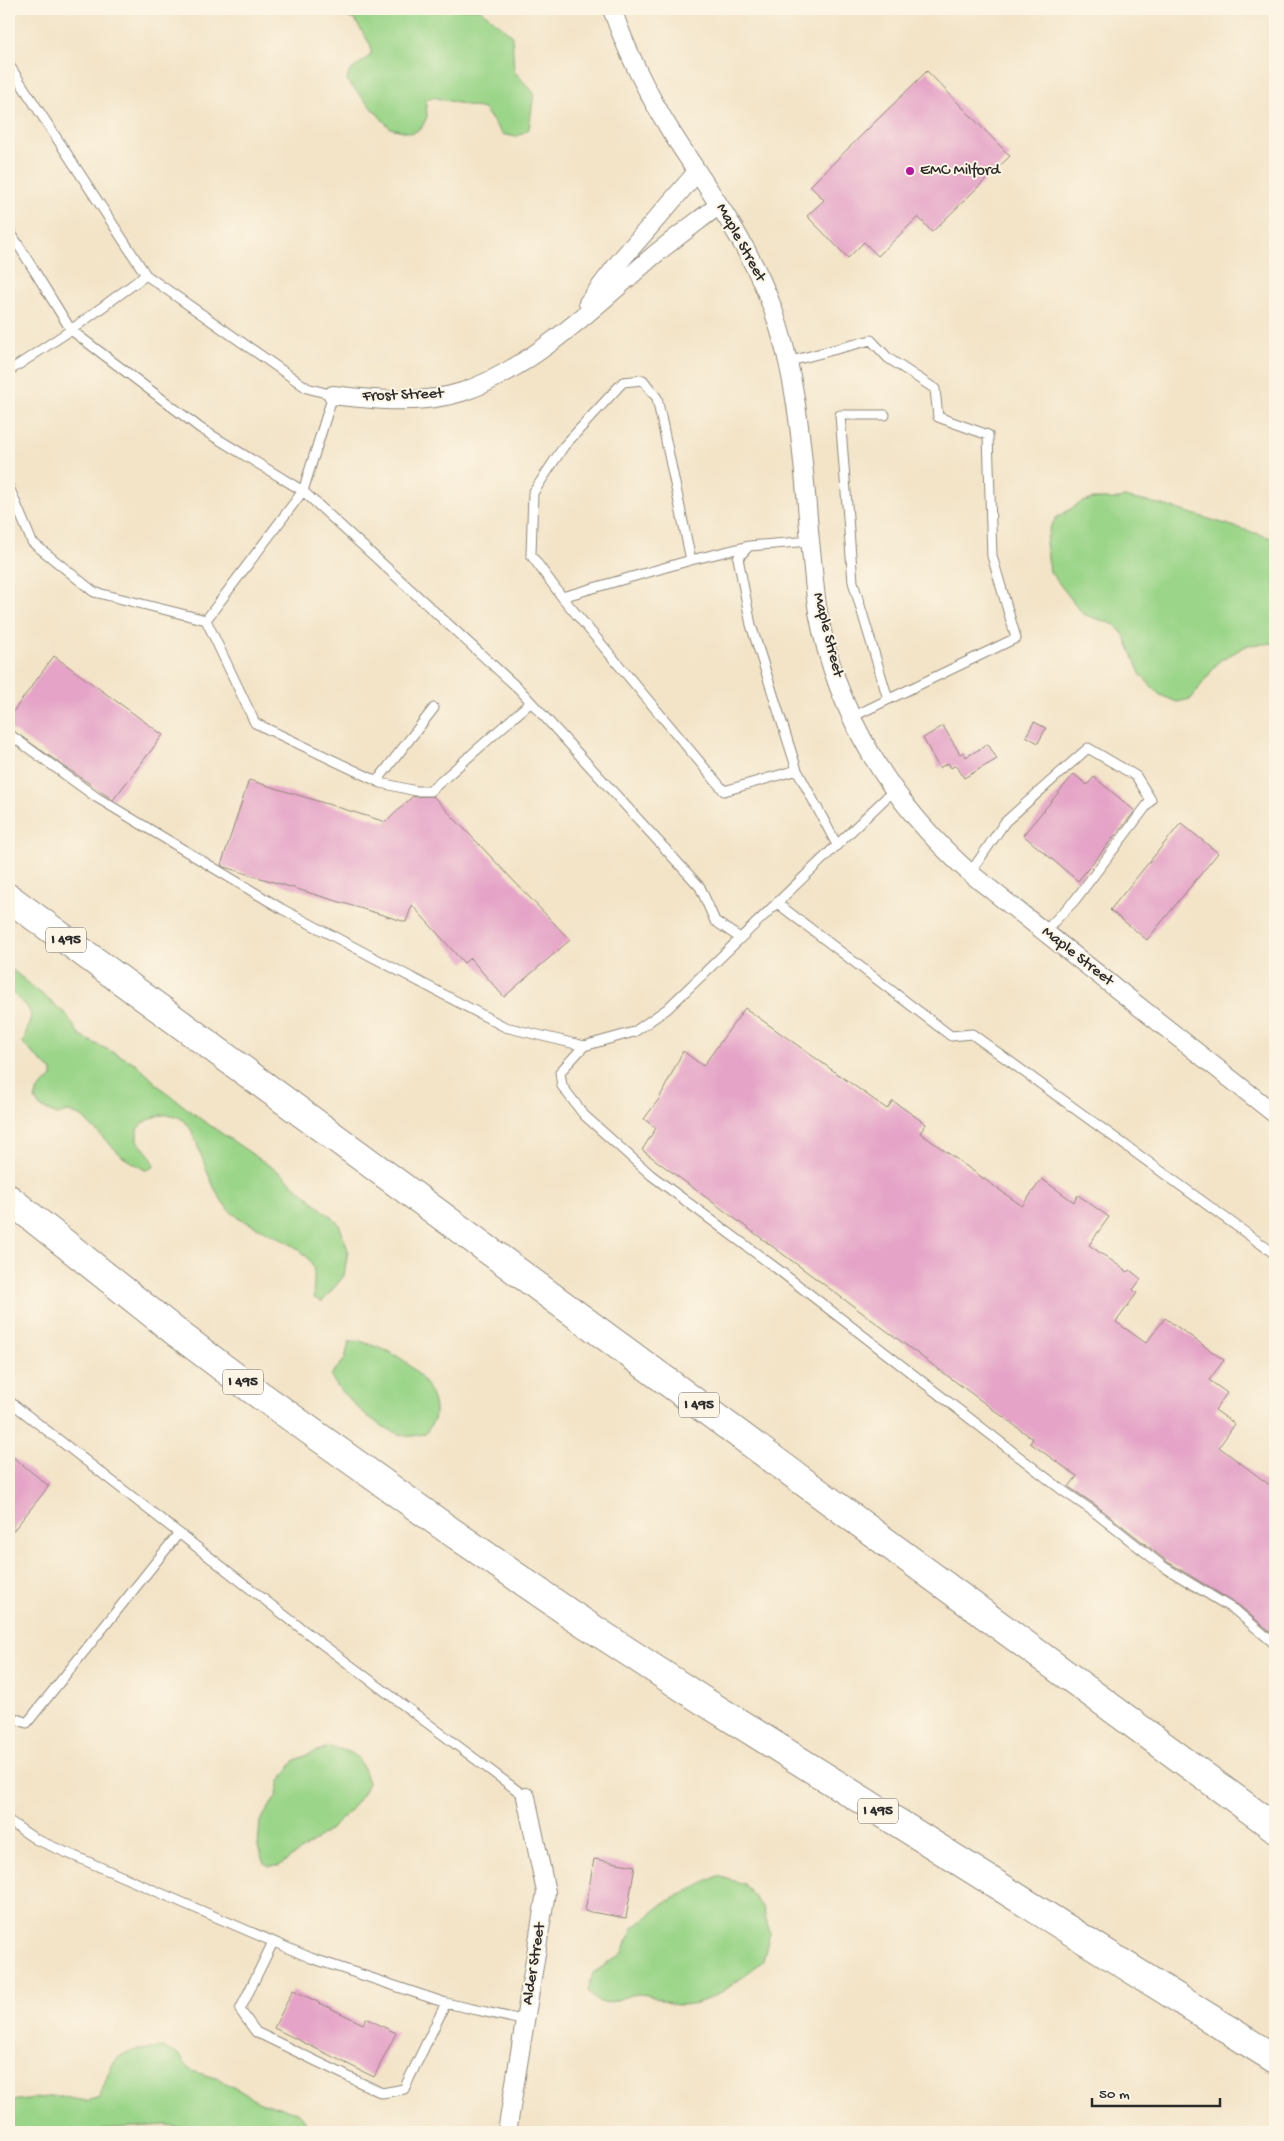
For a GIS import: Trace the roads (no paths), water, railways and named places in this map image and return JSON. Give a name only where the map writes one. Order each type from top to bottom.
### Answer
[{"type":"highway","name":"I 495","points":[[9,898],[1275,1828]]},
{"type":"highway","name":"I 495","points":[[9,1199],[177,1333],[239,1379],[454,1534],[572,1615],[699,1698],[1275,2059]]},
{"type":"street","name":"Maple Street","points":[[612,9],[623,40],[648,92],[741,239],[763,284],[777,322],[787,362],[799,432],[818,613],[830,659],[852,717],[867,748],[893,791],[930,836],[970,873],[1275,1114]]},
{"type":"street","name":"Frost Street","points":[[573,324],[620,260],[697,172]]},
{"type":"street","name":"Frost Street","points":[[333,395],[361,398],[412,399],[461,392],[480,385],[516,365],[573,324],[670,243],[719,205]]},
{"type":"street","name":"Alder Street","points":[[507,2132],[546,1892],[526,1797]]},
{"type":"lane","points":[[9,65],[146,275],[307,388],[333,395],[303,491],[206,620]]},
{"type":"lane","points":[[9,230],[71,330],[200,428],[303,491],[531,702],[700,887],[715,921],[740,938]]},
{"type":"lane","points":[[9,371],[71,330],[146,275]]},
{"type":"lane","points":[[787,362],[871,340],[888,358],[935,388],[938,417],[988,435],[992,556],[1016,638],[852,717]]},
{"type":"lane","points":[[691,560],[657,398],[643,380],[623,382],[564,446],[533,493],[530,555],[724,791],[797,770]]},
{"type":"lane","points":[[884,415],[840,415],[853,582],[888,699]]},
{"type":"lane","points":[[9,487],[32,542],[94,592],[206,620]]},
{"type":"lane","points":[[562,596],[749,546],[811,541]]},
{"type":"lane","points":[[749,546],[738,558],[751,625],[797,770],[837,845]]},
{"type":"lane","points":[[206,620],[255,723],[377,780],[416,790],[430,790],[531,702]]},
{"type":"lane","points":[[377,780],[434,708]]},
{"type":"lane","points":[[9,734],[96,797],[282,909],[505,1027],[584,1046],[634,1032],[667,1008],[893,791]]},
{"type":"lane","points":[[970,873],[1005,822],[1088,748],[1136,776],[1151,800],[1075,900],[1044,932]]},
{"type":"lane","points":[[777,903],[951,1036],[972,1034],[1275,1254]]},
{"type":"lane","points":[[584,1046],[560,1072],[562,1086],[584,1115],[651,1175],[776,1268],[1164,1567],[1236,1610],[1275,1644]]},
{"type":"lane","points":[[9,1401],[306,1632],[526,1797]]},
{"type":"lane","points":[[9,1716],[27,1723],[179,1533]]},
{"type":"lane","points":[[9,1821],[35,1839],[311,1958],[446,2003],[526,2021]]},
{"type":"lane","points":[[273,1942],[240,2010],[256,2032],[382,2093],[404,2089],[446,2003]]},
{"type":"place","name":"EMC Milford","points":[[910,171]]}]
